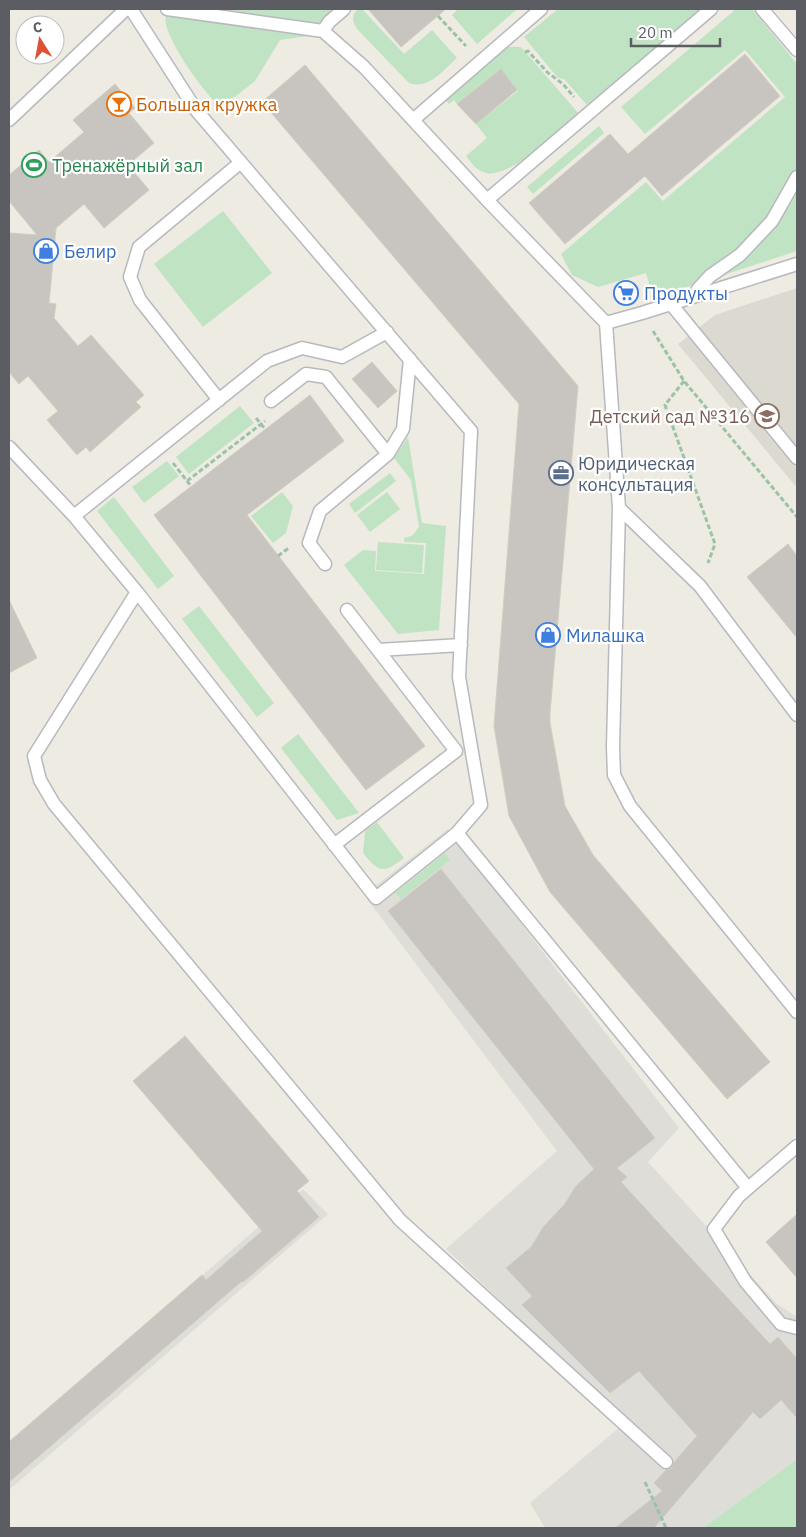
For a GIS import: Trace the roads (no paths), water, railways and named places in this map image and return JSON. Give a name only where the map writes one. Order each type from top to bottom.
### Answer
[{"type":"lane","points":[[9,120],[126,9]]},
{"type":"lane","points":[[9,448],[74,516],[137,592],[376,898],[457,833],[481,805],[459,677],[471,431],[196,110],[131,9]]},
{"type":"lane","points":[[167,9],[323,31],[364,67],[487,200],[606,323],[619,508],[613,748],[614,775],[630,806],[797,1012]]},
{"type":"lane","points":[[323,31],[329,22],[344,9]]},
{"type":"lane","points":[[413,120],[541,9]]},
{"type":"lane","points":[[487,200],[711,9]]},
{"type":"lane","points":[[762,9],[797,50]]},
{"type":"lane","points":[[219,400],[140,300],[130,277],[139,247],[241,162]]},
{"type":"lane","points":[[695,296],[698,289],[710,276],[740,255],[772,222],[797,177]]},
{"type":"lane","points":[[606,323],[797,264]]},
{"type":"lane","points":[[671,304],[796,454]]},
{"type":"lane","points":[[74,516],[267,361],[302,348],[342,358],[387,332]]},
{"type":"lane","points":[[325,564],[309,543],[320,511],[388,454],[403,429],[410,359]]},
{"type":"lane","points":[[271,401],[306,374],[326,377],[388,454]]},
{"type":"lane","points":[[619,508],[700,586],[797,715]]},
{"type":"lane","points":[[137,592],[34,756],[40,780],[54,804],[400,1220],[666,1462]]},
{"type":"lane","points":[[334,845],[456,750],[347,610]]},
{"type":"lane","points":[[378,650],[461,645]]},
{"type":"lane","points":[[457,833],[748,1188]]},
{"type":"lane","points":[[797,1146],[739,1196],[714,1228],[745,1281],[781,1324],[797,1328]]},
{"type":"place","name":"Большая кружка","points":[[119,104]]},
{"type":"place","name":"Тренажёрный зал","points":[[34,165]]},
{"type":"place","name":"Белир","points":[[46,251]]},
{"type":"place","name":"Продукты","points":[[626,293]]},
{"type":"place","name":"Детский сад №316","points":[[767,416]]},
{"type":"place","name":"Юридическая консультация","points":[[561,473]]},
{"type":"place","name":"Милашка","points":[[548,635]]}]
